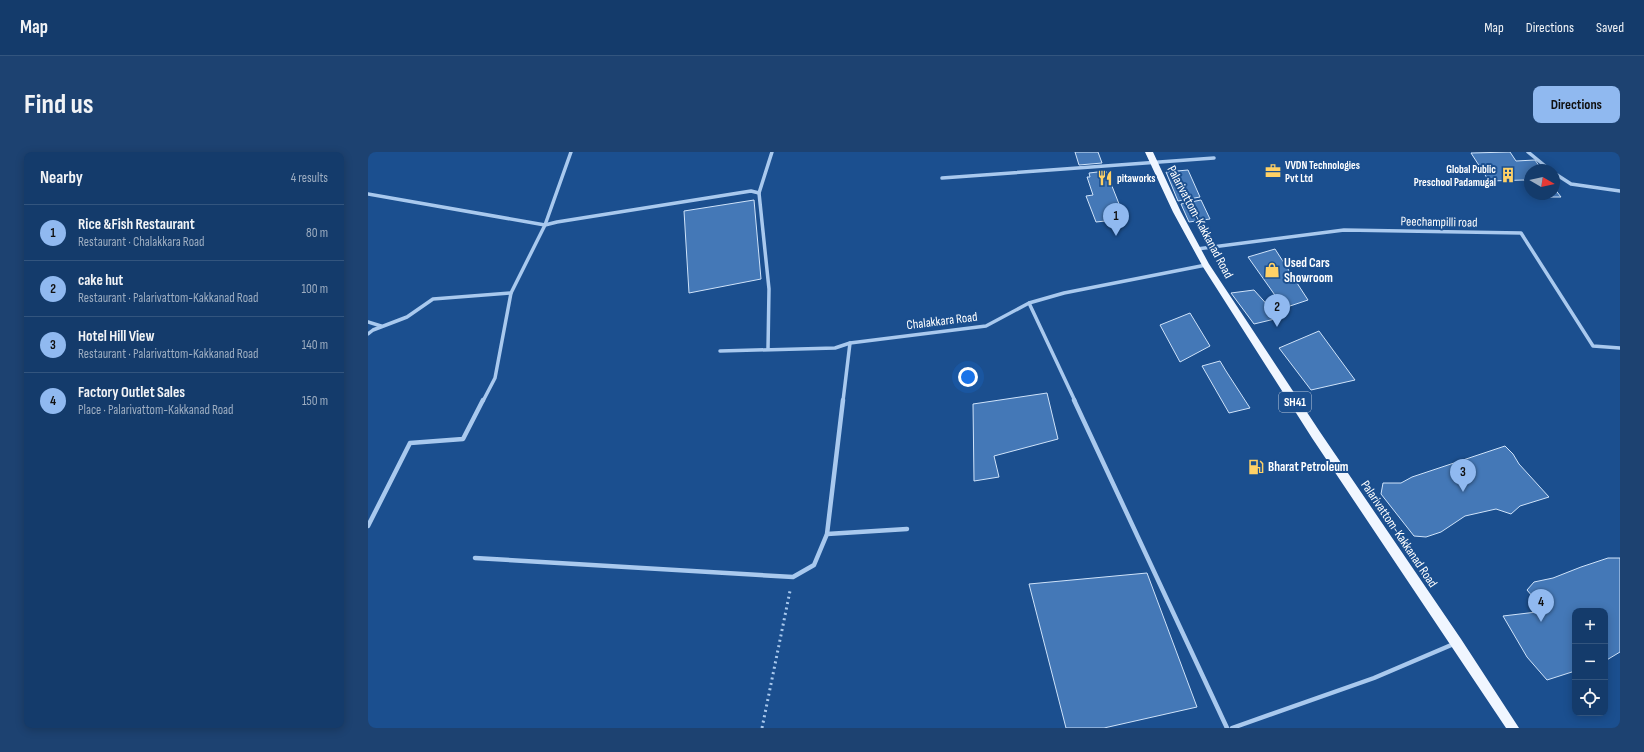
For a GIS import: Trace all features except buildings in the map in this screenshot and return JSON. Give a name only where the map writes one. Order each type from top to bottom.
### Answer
[{"type":"main road","name":"Palarivattom-Kakkanad Road","points":[[1149,152],[1177,212],[1206,265],[1316,435],[1458,643],[1513,728]]},
{"type":"street","points":[[368,526],[410,444],[463,440],[495,378],[511,293],[545,225],[571,152]]},
{"type":"street","points":[[768,349],[769,289],[759,193],[772,152]]},
{"type":"street","points":[[1528,152],[1543,164]]},
{"type":"street","points":[[942,178],[1214,158]]},
{"type":"street","points":[[1560,177],[1571,184],[1620,191]]},
{"type":"street","points":[[368,194],[545,225],[751,191],[759,193]]},
{"type":"street","name":"Peechampilli road","points":[[1197,249],[1344,230],[1520,233],[1594,346],[1620,348]]},
{"type":"street","name":"Chalakkara Road","points":[[720,351],[835,348],[850,343],[934,331],[986,326],[1029,303],[1064,293],[1206,265]]},
{"type":"street","points":[[368,334],[381,326],[407,317],[433,299],[511,293]]},
{"type":"street","points":[[1029,303],[1226,728]]},
{"type":"street","points":[[368,322],[381,326]]},
{"type":"street","points":[[475,558],[792,576],[814,564],[827,534],[850,343]]},
{"type":"street","points":[[827,534],[907,529]]},
{"type":"street","points":[[1232,728],[1374,678],[1458,643]]},
{"type":"path","points":[[762,728],[792,576]]},
{"type":"place","name":"VVDN Technologies Pvt Ltd","points":[[1273,171]]},
{"type":"place","name":"Global Public Preschool Padamugal","points":[[1508,175]]},
{"type":"place","name":"pitaworks","points":[[1105,178]]},
{"type":"place","name":"Rice &Fish Restaurant","points":[[1116,236]]},
{"type":"place","name":"Used Cars Showroom","points":[[1272,270]]},
{"type":"place","name":"cake hut","points":[[1277,327]]},
{"type":"place","name":"Bharat Petroleum","points":[[1256,467]]},
{"type":"place","name":"Hotel Hill View","points":[[1463,492]]},
{"type":"place","name":"Factory Outlet Sales","points":[[1541,622]]}]
